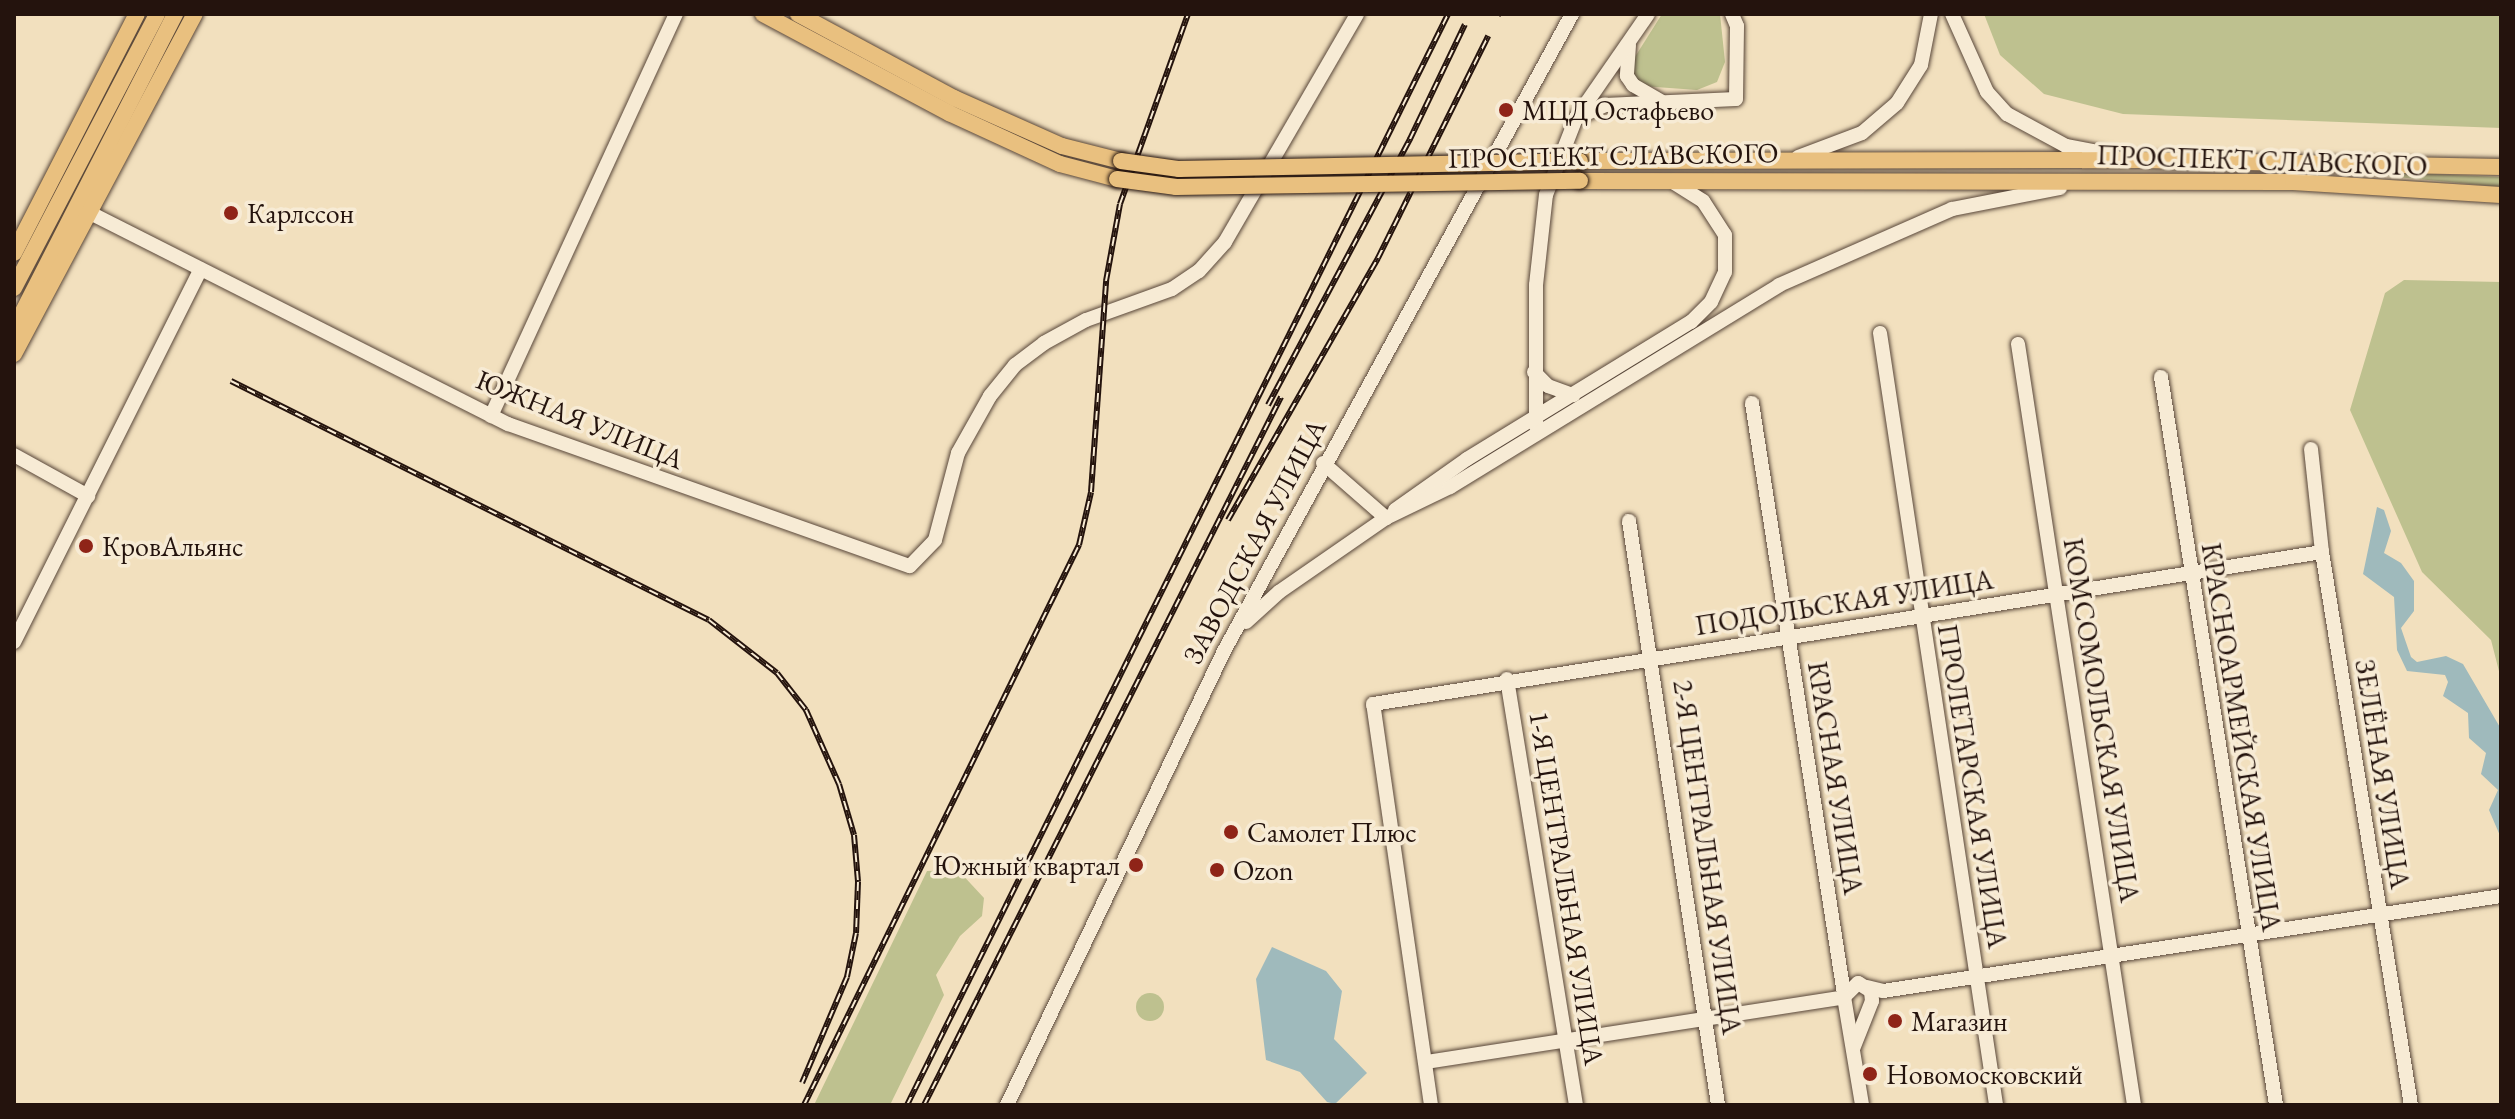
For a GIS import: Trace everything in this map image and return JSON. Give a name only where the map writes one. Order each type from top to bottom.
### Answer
[{"type":"main road","points":[[14,253],[137,14]]},
{"type":"main road","points":[[14,329],[132,81],[157,14]]},
{"type":"main road","points":[[14,288],[132,81],[175,14]]},
{"type":"main road","points":[[14,354],[92,214],[195,14]]},
{"type":"main road","name":"ПРОСПЕКТ СЛАВСКОГО","points":[[763,14],[949,113],[1060,164],[1117,179],[1176,187],[1662,178],[2293,182],[2501,195]]},
{"type":"main road","name":"ПРОСПЕКТ СЛАВСКОГО","points":[[798,14],[954,98],[1062,146],[1121,161],[1179,169],[1580,161],[2141,160],[2501,167]]},
{"type":"street","points":[[491,416],[676,14]]},
{"type":"street","name":"ЮЖНАЯ УЛИЦА","points":[[92,214],[491,416],[579,453],[910,566],[935,540],[958,453],[990,396],[1015,365],[1044,343],[1086,320],[1172,289],[1199,271],[1225,242],[1357,14]]},
{"type":"street","name":"ЗАВОДСКАЯ УЛИЦА","points":[[1007,1105],[1224,651],[1323,463],[1572,14]]},
{"type":"street","points":[[1536,434],[1534,372],[1541,216],[1558,154],[1576,118],[1648,14]]},
{"type":"street","points":[[1576,118],[1605,105],[1736,99],[1737,26],[1732,14]]},
{"type":"street","points":[[1783,161],[1834,147],[1881,119],[1921,65],[1931,14]]},
{"type":"street","points":[[1952,14],[1987,92],[2007,114],[2066,146],[2141,160]]},
{"type":"street","points":[[1631,37],[1627,76],[1633,85],[1665,103]]},
{"type":"street","points":[[1224,651],[1266,602],[1386,518],[1411,495],[1691,322],[1722,284],[1728,246],[1721,224],[1688,189],[1662,178]]},
{"type":"street","points":[[1386,518],[1450,487],[1779,285],[1876,239],[1952,209],[2021,191],[2139,181]]},
{"type":"street","points":[[14,642],[201,269]]},
{"type":"street","name":"ПРОЛЕТАРСКАЯ УЛИЦА","points":[[1880,333],[1996,1105]]},
{"type":"street","name":"КОМСОМОЛЬСКАЯ УЛИЦА","points":[[2018,344],[2134,1105]]},
{"type":"street","points":[[1534,372],[1548,386],[1573,395]]},
{"type":"street","name":"КРАСНОАРМЕЙСКАЯ УЛИЦА","points":[[2161,377],[2188,571],[2276,1105]]},
{"type":"street","name":"КРАСНАЯ УЛИЦА","points":[[1752,403],[1786,638],[1841,971],[1859,996],[1853,1049],[1862,1105]]},
{"type":"street","name":"ЗЕЛЁНАЯ УЛИЦА","points":[[2311,449],[2322,552],[2411,1105]]},
{"type":"street","points":[[14,455],[88,496]]},
{"type":"street","points":[[1323,463],[1386,518]]},
{"type":"street","name":"2-Я ЦЕНТРАЛЬНАЯ УЛИЦА","points":[[1629,521],[1654,659],[1718,1105]]},
{"type":"street","name":"ПОДОЛЬСКАЯ УЛИЦА","points":[[1426,1062],[1373,704],[1507,679],[1654,659],[2188,571],[2322,552]]},
{"type":"street","name":"1-Я ЦЕНТРАЛЬНАЯ УЛИЦА","points":[[1507,679],[1576,1105]]},
{"type":"street","points":[[1431,1105],[1426,1062],[1859,996],[1976,974],[2247,932],[2501,896]]},
{"type":"street","name":"КРАСНАЯ УЛИЦА","points":[[1853,1049],[1859,996]]},
{"type":"green space","points":[[1662,14],[1720,14],[1725,62],[1717,82],[1697,90],[1642,86],[1634,76],[1633,60]]},
{"type":"green space","points":[[1984,14],[2501,14],[2501,128],[2123,114],[2044,94],[2000,55]]},
{"type":"green space","points":[[2381,172],[2501,177],[2501,187],[2376,175]]},
{"type":"green space","points":[[2404,280],[2501,282],[2501,679],[2491,640],[2422,572],[2350,410],[2385,293]]},
{"type":"green space","points":[[958,870],[984,898],[982,916],[960,936],[936,975],[944,995],[890,1105],[814,1105],[927,871]]},
{"type":"green space","points":[[1150,993],[1160,997],[1164,1007],[1160,1017],[1150,1021],[1140,1017],[1136,1007],[1140,997]]},
{"type":"water","points":[[2377,507],[2384,510],[2391,531],[2384,553],[2401,563],[2414,581],[2414,611],[2401,628],[2411,657],[2417,662],[2446,656],[2463,664],[2501,729],[2501,838],[2489,810],[2498,790],[2481,774],[2486,753],[2469,738],[2468,713],[2443,696],[2448,682],[2445,675],[2407,671],[2397,650],[2394,597],[2363,574]]},
{"type":"water","points":[[1272,947],[1326,971],[1342,991],[1334,1039],[1367,1073],[1335,1104],[1327,1102],[1300,1072],[1266,1060],[1256,979]]},
{"type":"railway","points":[[804,1105],[1079,545],[1091,492],[1106,281],[1120,204],[1188,14]]},
{"type":"railway","points":[[907,1105],[1448,14]]},
{"type":"railway","points":[[1268,405],[1410,139],[1465,24]]},
{"type":"railway","points":[[1228,520],[1378,258],[1488,36]]},
{"type":"railway","points":[[231,381],[709,620],[777,673],[806,710],[839,784],[854,835],[858,882],[856,933],[847,977],[802,1083]]},
{"type":"railway","points":[[924,1105],[1281,397]]},
{"type":"place","name":"МЦД Остафьево","points":[[1506,110]]},
{"type":"place","name":"Карлссон","points":[[231,213]]},
{"type":"place","name":"КровАльянс","points":[[86,546]]},
{"type":"place","name":"Самолет Плюс","points":[[1231,832]]},
{"type":"place","name":"Южный квартал","points":[[1136,865]]},
{"type":"place","name":"Ozon","points":[[1217,870]]},
{"type":"place","name":"Магазин","points":[[1895,1021]]},
{"type":"place","name":"Новомосковский","points":[[1870,1074]]}]
